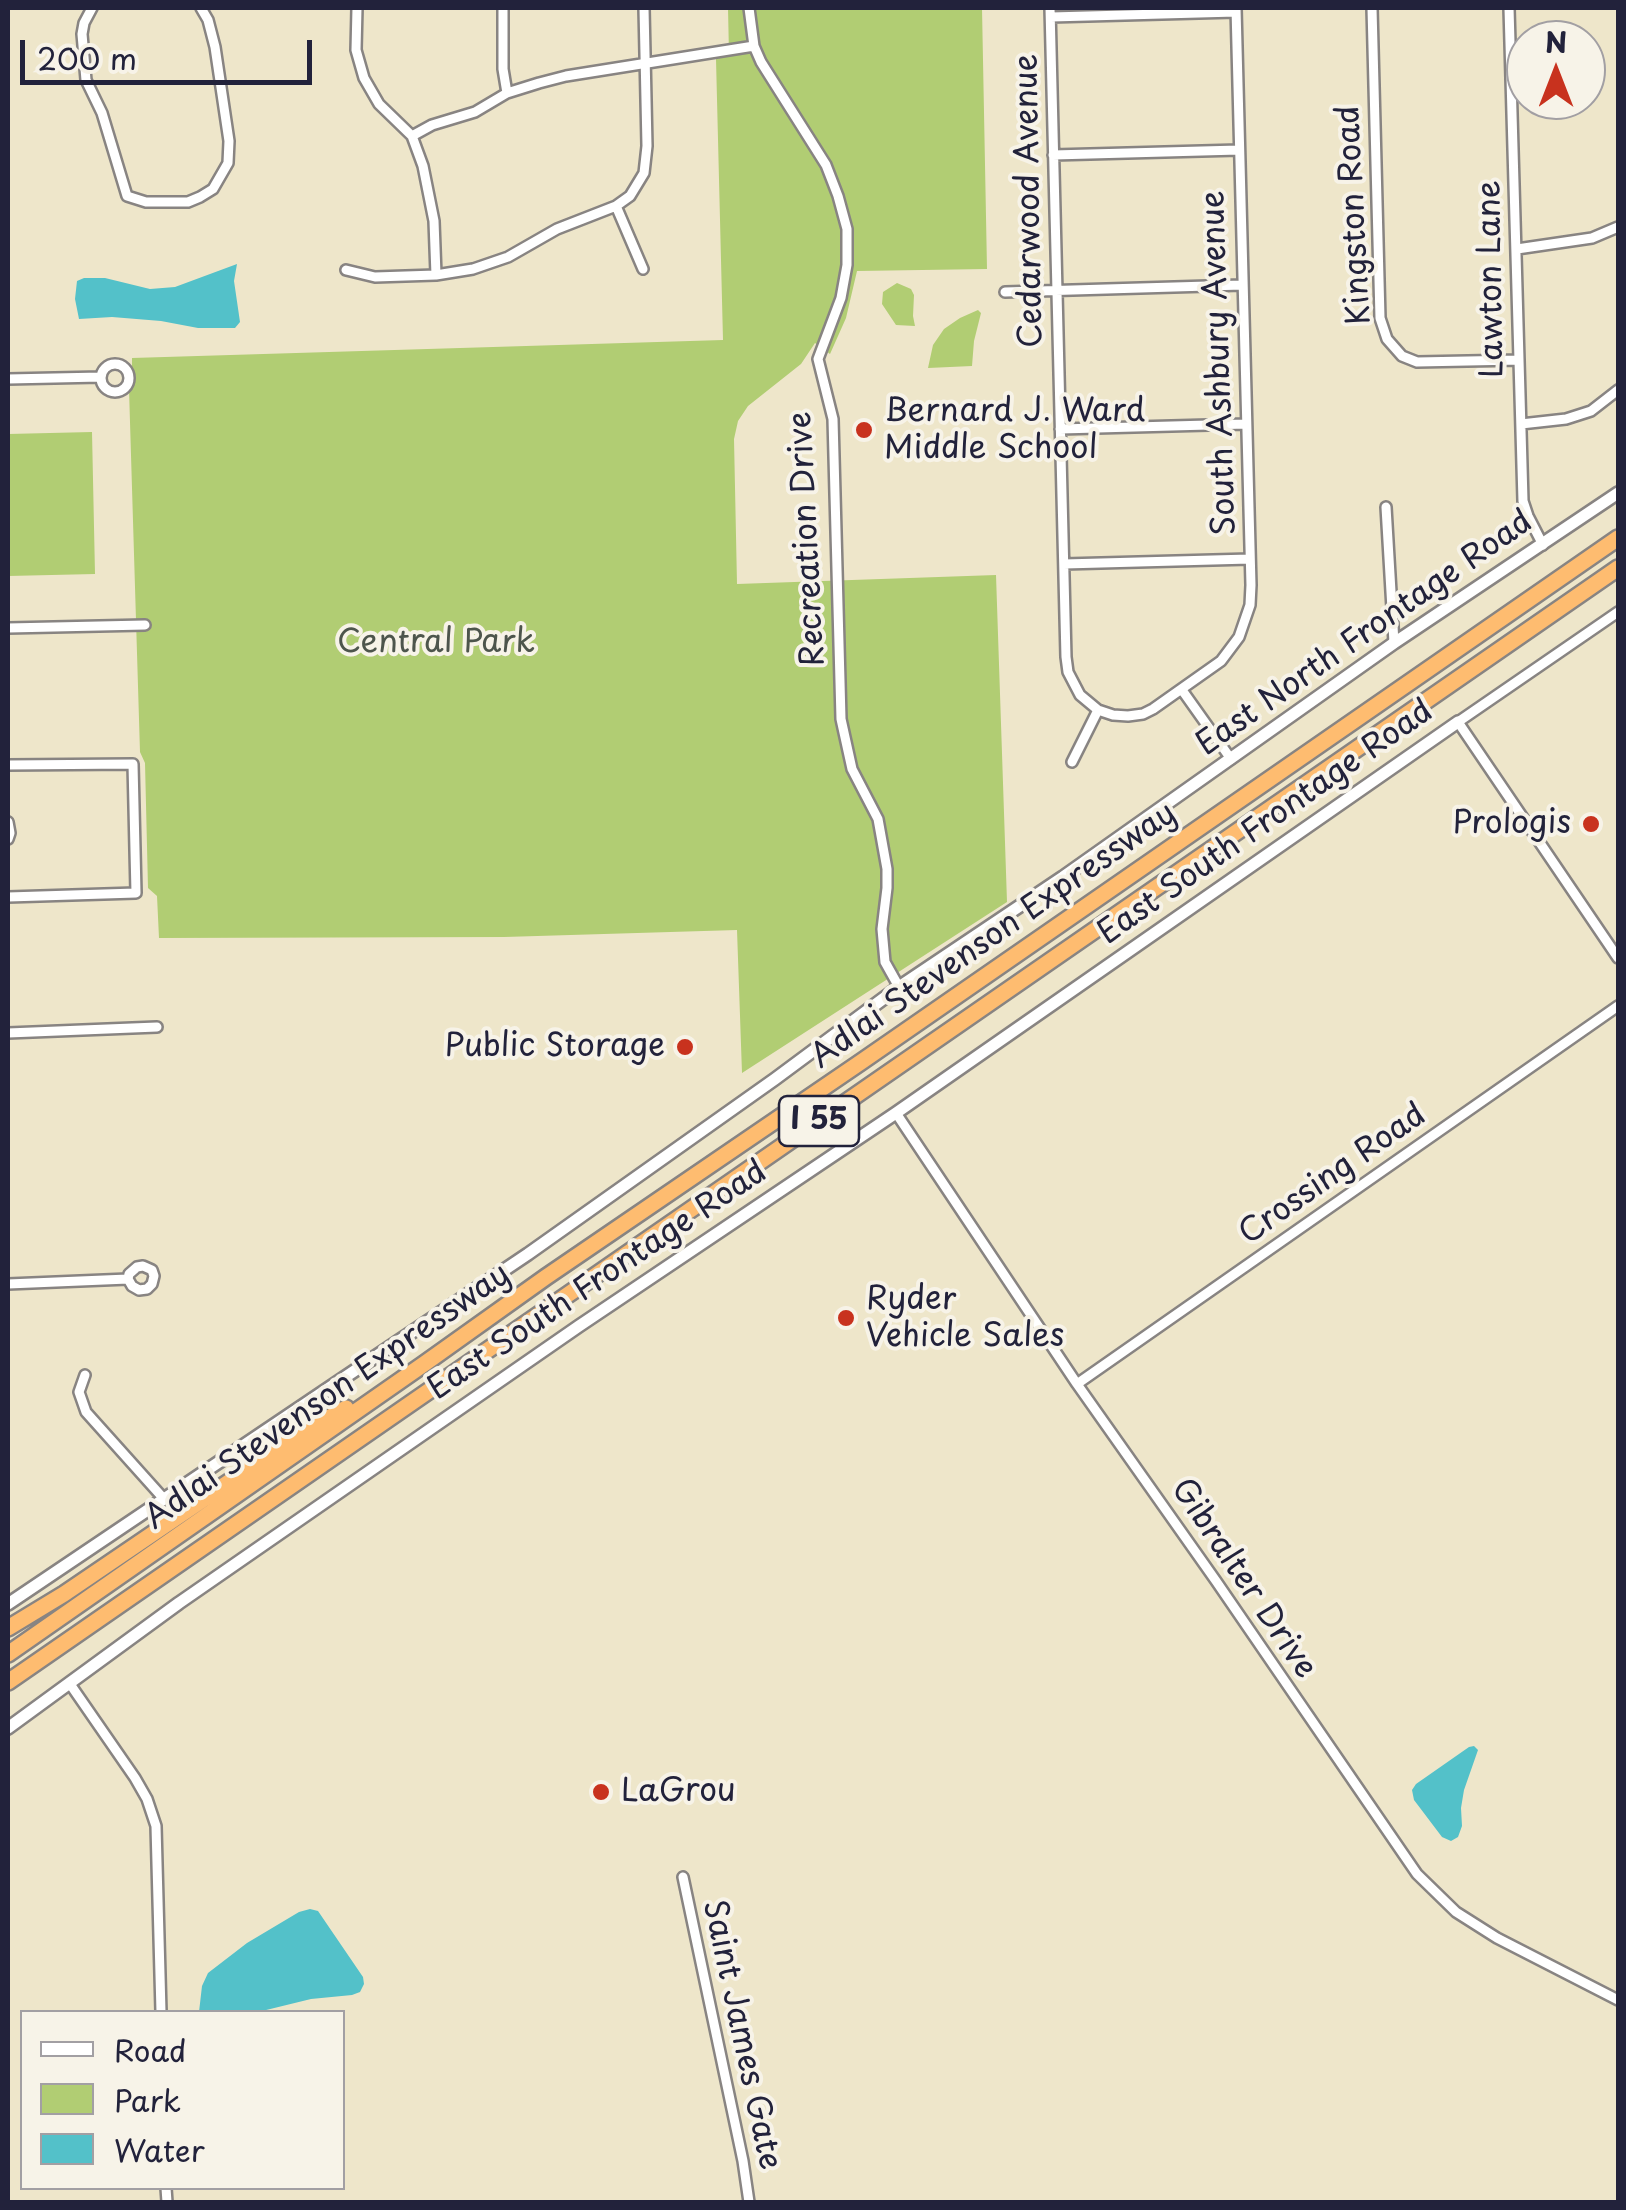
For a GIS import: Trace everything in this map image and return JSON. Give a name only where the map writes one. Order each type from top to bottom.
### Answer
[{"type":"highway","name":"Adlai Stevenson Expressway","points":[[8,1654],[546,1276],[1618,538]]},
{"type":"highway","name":"Adlai Stevenson Expressway","points":[[11,1680],[1618,568]]},
{"type":"highway","points":[[8,1628],[301,1434],[424,1364]]},
{"type":"street","points":[[92,8],[82,34],[86,80],[102,112],[127,196],[146,202],[188,202],[200,197],[213,190],[228,163],[229,142],[215,47],[202,8]]},
{"type":"street","points":[[357,8],[356,50],[364,78],[379,104],[412,136],[423,166],[434,221],[436,275]]},
{"type":"street","points":[[504,8],[503,69],[507,93]]},
{"type":"street","points":[[346,270],[375,277],[473,269],[616,206],[630,196],[644,173],[647,146],[644,8]]},
{"type":"street","points":[[412,136],[475,112],[507,93],[566,76],[754,46],[749,8]]},
{"type":"street","name":"Kingston Road","points":[[1372,8],[1383,330],[1394,349],[1418,362],[1518,360]]},
{"type":"street","name":"Lawton Lane","points":[[1509,8],[1524,502],[1543,545]]},
{"type":"street","points":[[1050,12],[1236,10]]},
{"type":"street","name":"South Ashbury Avenue","points":[[1182,690],[1221,661],[1239,637],[1250,605],[1236,10]]},
{"type":"street","name":"Cedarwood Avenue","points":[[1050,12],[1068,672],[1080,696],[1098,710]]},
{"type":"street","name":"Recreation Drive","points":[[754,46],[826,165],[847,229],[847,265],[840,298],[818,359],[833,420],[841,720],[852,769],[878,819],[887,868],[882,929],[885,962],[899,988]]},
{"type":"street","points":[[1053,154],[1238,150]]},
{"type":"street","points":[[616,206],[643,269]]},
{"type":"street","points":[[1517,249],[1592,238],[1618,227]]},
{"type":"street","points":[[1005,292],[1242,286]]},
{"type":"street","points":[[8,379],[101,377]]},
{"type":"street","points":[[1521,424],[1566,420],[1591,411],[1618,390]]},
{"type":"street","points":[[1060,428],[1246,424]]},
{"type":"street","name":"East North Frontage Road","points":[[8,1604],[528,1254],[899,988],[1394,643],[1618,494]]},
{"type":"street","points":[[1386,507],[1394,643]]},
{"type":"street","points":[[1064,564],[1250,559]]},
{"type":"street","name":"East South Frontage Road","points":[[8,1728],[179,1603],[579,1326],[896,1113],[1618,612]]},
{"type":"street","points":[[8,628],[145,625]]},
{"type":"street","points":[[1072,762],[1098,710],[1128,716],[1143,714],[1182,690],[1231,759]]},
{"type":"street","points":[[1458,722],[1618,958]]},
{"type":"street","points":[[8,765],[133,764],[136,893],[8,897]]},
{"type":"street","points":[[8,822],[8,840]]},
{"type":"street","name":"Crossing Road","points":[[1077,1384],[1618,1006]]},
{"type":"street","points":[[8,1033],[158,1026]]},
{"type":"street","name":"Gibralter Drive","points":[[896,1113],[1077,1384],[1417,1874],[1456,1912],[1618,2000]]},
{"type":"street","points":[[8,1284],[128,1280]]},
{"type":"street","points":[[85,1374],[79,1392],[86,1412],[164,1499]]},
{"type":"street","points":[[70,1684],[147,1799],[156,1826],[161,2010]]},
{"type":"street","name":"Saint James Gate","points":[[683,1877],[749,2202]]},
{"type":"green space","name":"Central Park","points":[[728,8],[982,8],[987,269],[857,271],[846,318],[830,354],[815,343],[801,364],[748,406],[738,421],[734,439],[737,584],[996,575],[1007,902],[742,1073],[737,930],[504,937],[159,938],[157,896],[148,888],[145,763],[140,752],[129,389],[132,358],[723,340],[716,59],[729,55]]},
{"type":"green space","points":[[897,283],[911,289],[914,295],[915,326],[896,325],[882,304],[883,292]]},
{"type":"green space","points":[[978,310],[981,313],[972,366],[928,368],[933,345],[944,329]]},
{"type":"green space","points":[[92,432],[95,574],[8,576],[8,434]]},
{"type":"water","points":[[237,264],[234,281],[240,322],[235,328],[198,328],[112,317],[79,319],[77,281],[84,278],[105,278],[150,289],[175,287]]},
{"type":"water","points":[[1474,1746],[1478,1750],[1464,1790],[1462,1826],[1458,1837],[1451,1841],[1442,1837],[1414,1800],[1412,1790]]},
{"type":"water","points":[[318,1911],[363,1977],[360,1992],[266,2010],[199,2010],[208,1973],[247,1943],[299,1912]]},
{"type":"place","name":"Bernard J. Ward Middle School","points":[[864,430]]},
{"type":"place","name":"Prologis","points":[[1591,824]]},
{"type":"place","name":"Public Storage","points":[[685,1047]]},
{"type":"place","name":"Ryder Vehicle Sales","points":[[846,1318]]},
{"type":"place","name":"LaGrou","points":[[601,1792]]}]
